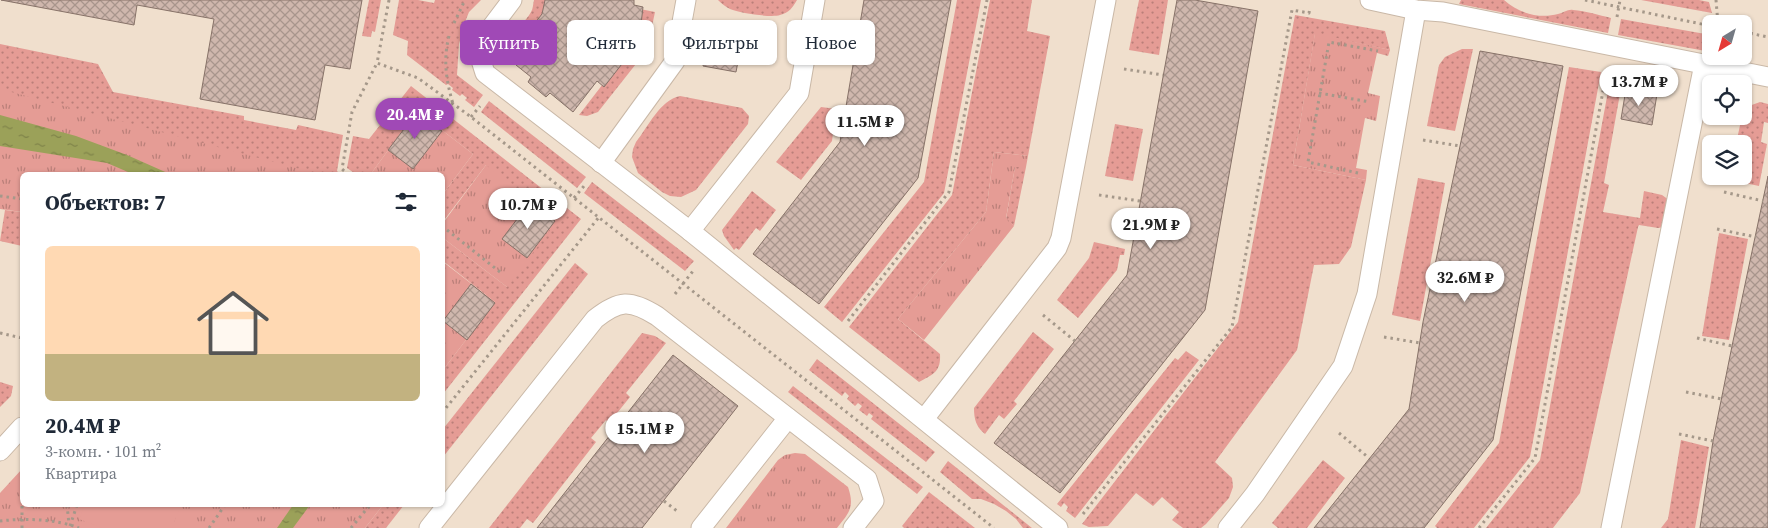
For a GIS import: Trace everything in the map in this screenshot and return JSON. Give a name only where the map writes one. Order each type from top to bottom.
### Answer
[{"type":"lane","points":[[512,0],[480,41],[480,57],[485,73],[690,231],[1058,528]]},
{"type":"lane","points":[[601,163],[675,61],[686,0]]},
{"type":"lane","points":[[690,231],[799,93],[815,0]]},
{"type":"lane","points":[[924,419],[1057,248],[1061,238],[1106,0]]},
{"type":"lane","points":[[1370,0],[1416,10],[1443,12],[1702,64]]},
{"type":"lane","points":[[1228,528],[1255,494],[1343,366],[1367,294],[1416,10]]},
{"type":"lane","points":[[1611,528],[1704,65]]},
{"type":"lane","points":[[1709,65],[1768,77]]},
{"type":"lane","points":[[429,528],[594,319],[610,307],[622,304],[644,308],[657,316],[867,479],[874,501],[854,528]]},
{"type":"lane","points":[[701,528],[788,418]]},
{"type":"lane","points":[[0,451],[20,429]]},
{"type":"path","points":[[346,172],[342,169],[352,112],[377,63],[389,0]]},
{"type":"path","points":[[842,328],[948,192],[987,0]]},
{"type":"path","points":[[1585,0],[1702,24]]},
{"type":"path","points":[[1479,528],[1535,458],[1620,0]]},
{"type":"path","points":[[1716,0],[1717,15]]},
{"type":"path","points":[[1078,520],[1232,326],[1292,10],[1309,14],[1310,8]]},
{"type":"path","points":[[1752,34],[1768,37]]},
{"type":"path","points":[[1388,178],[1308,162],[1319,93],[1328,42],[1409,56]]},
{"type":"path","points":[[377,63],[418,78],[471,117],[994,528]]},
{"type":"path","points":[[1121,68],[1163,75]]},
{"type":"path","points":[[1422,140],[1460,146]]},
{"type":"path","points":[[574,198],[589,180]]},
{"type":"path","points":[[1724,192],[1763,201]]},
{"type":"path","points":[[1098,195],[1140,201]]},
{"type":"path","points":[[0,196],[20,199]]},
{"type":"path","points":[[445,409],[598,217]]},
{"type":"path","points":[[445,228],[500,272]]},
{"type":"path","points":[[1717,230],[1756,237]]},
{"type":"path","points":[[670,300],[698,265]]},
{"type":"path","points":[[1041,313],[1075,341]]},
{"type":"path","points":[[0,332],[20,337]]},
{"type":"path","points":[[1384,337],[1420,343]]},
{"type":"path","points":[[1697,338],[1732,346]]},
{"type":"path","points":[[1686,392],[1722,399]]},
{"type":"path","points":[[1339,433],[1369,458]]},
{"type":"path","points":[[1679,434],[1713,441]]},
{"type":"path","points":[[664,501],[683,516]]},
{"type":"path","points":[[22,507],[22,528]]},
{"type":"path","points":[[67,507],[70,526]]},
{"type":"path","points":[[70,526],[76,507]]},
{"type":"path","points":[[209,528],[224,507]]},
{"type":"path","points":[[351,528],[368,507]]},
{"type":"path","points":[[0,521],[43,520],[79,528]]},
{"type":"green space","points":[[369,0],[381,0],[375,32],[372,31],[371,37],[362,36]]},
{"type":"green space","points":[[399,0],[418,0],[434,3],[435,0],[481,0],[469,12],[466,20],[460,20],[457,75],[483,95],[474,107],[465,100],[467,98],[462,94],[460,96],[448,84],[446,85],[407,55],[408,41],[393,35]]},
{"type":"green space","points":[[534,0],[547,0],[545,14],[540,20],[525,20],[533,8]]},
{"type":"green space","points":[[718,0],[797,0],[786,13],[770,16],[735,11]]},
{"type":"green space","points":[[957,0],[981,0],[944,193],[842,322],[824,307],[924,182]]},
{"type":"green space","points":[[990,0],[1032,0],[1027,31],[1050,36],[1028,156],[994,152],[986,212],[898,319],[940,354],[939,365],[935,372],[919,382],[849,327],[952,195]]},
{"type":"green space","points":[[1139,0],[1168,0],[1159,55],[1129,50]]},
{"type":"green space","points":[[1461,0],[1504,0],[1529,14],[1544,16],[1571,10],[1611,18],[1608,33],[1459,4]]},
{"type":"green space","points":[[1641,0],[1699,0],[1709,2],[1712,13]]},
{"type":"green space","points":[[640,9],[655,12],[653,20],[638,20]]},
{"type":"green space","points":[[1295,15],[1385,31],[1390,50],[1315,34],[1293,165],[1366,180],[1351,247],[1339,264],[1314,265],[1297,350],[1215,462],[1232,478],[1233,487],[1229,498],[1206,524],[1201,528],[1183,528],[1172,520],[1179,512],[1162,497],[1153,506],[1136,493],[1108,526],[1089,527],[1082,524],[1238,322]]},
{"type":"green space","points":[[1621,19],[1702,33],[1702,50],[1618,35]]},
{"type":"green space","points":[[1315,33],[1390,50],[1388,56],[1377,53],[1368,93],[1380,96],[1376,121],[1365,118],[1356,168],[1367,170],[1366,180],[1293,165]]},
{"type":"green space","points":[[0,44],[98,64],[113,92],[244,116],[244,120],[296,130],[298,125],[343,135],[338,172],[163,172],[0,115]]},
{"type":"green space","points":[[1462,49],[1473,49],[1455,131],[1427,126],[1439,65],[1445,57]]},
{"type":"green space","points":[[618,65],[635,65],[598,112],[587,116],[579,115]]},
{"type":"green space","points":[[1569,67],[1601,72],[1530,457],[1474,528],[1437,528],[1435,526],[1499,443]]},
{"type":"green space","points":[[1611,75],[1623,77],[1604,183],[1609,185],[1603,212],[1640,218],[1644,191],[1662,195],[1669,200],[1664,227],[1639,225],[1638,227],[1580,493],[1553,528],[1486,528],[1540,460]]},
{"type":"green space","points":[[411,86],[581,219],[445,391],[445,367],[495,302],[445,263],[445,240],[507,287],[486,165],[445,219],[445,191],[473,154],[417,111],[372,172],[353,172],[347,168],[353,136],[369,139]]},
{"type":"green space","points":[[0,89],[311,172],[20,172],[20,212],[0,209]]},
{"type":"green space","points":[[680,96],[742,108],[749,116],[748,124],[696,190],[681,197],[670,196],[662,192],[638,173],[632,157],[636,142],[660,108]]},
{"type":"green space","points":[[489,101],[586,177],[577,188],[481,112]]},
{"type":"green space","points":[[1760,102],[1768,104],[1768,123],[1764,122],[1761,142],[1767,144],[1759,186],[1752,185],[1752,135],[1738,135],[1740,125],[1752,125],[1752,105]]},
{"type":"green space","points":[[821,107],[836,109],[832,141],[801,180],[776,162]]},
{"type":"green space","points":[[417,111],[473,154],[445,191],[445,172],[372,172]]},
{"type":"green space","points":[[1115,124],[1143,129],[1133,181],[1105,176]]},
{"type":"green space","points":[[994,152],[1028,156],[1026,167],[1015,167],[1006,218],[1014,226],[924,340],[898,319],[986,212]]},
{"type":"green space","points":[[486,165],[557,221],[507,287],[445,240],[445,220]]},
{"type":"green space","points":[[1015,167],[1026,167],[1014,226],[1006,219]]},
{"type":"green space","points":[[1418,178],[1445,183],[1420,321],[1392,315]]},
{"type":"green space","points":[[592,182],[694,261],[685,271],[584,193]]},
{"type":"green space","points":[[752,191],[776,210],[760,231],[756,228],[739,250],[736,248],[734,250],[722,230]]},
{"type":"green space","points":[[5,210],[20,212],[20,246],[0,241]]},
{"type":"green space","points":[[1719,233],[1748,239],[1729,340],[1702,336]]},
{"type":"green space","points":[[1094,242],[1125,249],[1124,255],[1120,255],[1117,270],[1078,318],[1057,300],[1089,258]]},
{"type":"green space","points":[[445,263],[495,302],[445,367]]},
{"type":"green space","points":[[575,263],[588,274],[445,454],[445,426]]},
{"type":"green space","points":[[1033,332],[1054,349],[1014,401],[1017,404],[1004,419],[999,415],[985,434],[976,423],[974,408]]},
{"type":"green space","points":[[642,333],[655,336],[666,343],[626,393],[630,397],[609,423],[606,420],[591,438],[596,442],[533,523],[527,519],[520,528],[489,528]]},
{"type":"green space","points":[[1186,351],[1199,360],[1075,518],[1066,511],[1068,507],[1064,503],[1061,507],[1057,504],[1175,358],[1178,360]]},
{"type":"green space","points":[[817,359],[935,452],[926,462],[871,419],[873,416],[869,413],[867,416],[859,410],[862,406],[858,403],[855,406],[847,399],[849,396],[845,392],[842,396],[809,370]]},
{"type":"green space","points":[[0,382],[13,386],[11,396],[0,407]]},
{"type":"green space","points":[[793,386],[923,487],[917,494],[788,392]]},
{"type":"green space","points":[[1681,440],[1709,447],[1695,528],[1661,528],[1668,519]]},
{"type":"green space","points":[[805,454],[848,487],[851,500],[850,509],[837,528],[726,528],[778,460],[785,455]]},
{"type":"green space","points":[[1323,460],[1345,478],[1307,528],[1278,528],[1272,523]]},
{"type":"green space","points":[[948,461],[1032,528],[1023,528],[1016,519],[994,504],[981,499],[972,499],[940,472]]},
{"type":"green space","points":[[20,471],[20,507],[381,507],[365,528],[0,528],[0,493]]},
{"type":"green space","points":[[929,492],[975,528],[904,528],[902,526]]},
{"type":"green space","points":[[84,507],[180,507],[172,528],[102,528],[79,519]]},
{"type":"green space","points":[[381,507],[402,507],[386,528],[365,528]]},
{"type":"water","points":[[0,115],[76,136],[165,172],[128,172],[107,163],[0,146]]},
{"type":"water","points":[[292,507],[309,507],[293,528],[277,528]]},
{"type":"building","points":[[1,0],[362,0],[350,69],[325,65],[315,120],[200,99],[214,19],[137,5],[134,25]]},
{"type":"building","points":[[545,0],[634,0],[634,5],[643,7],[642,20],[567,20],[567,65],[621,65],[604,87],[597,81],[573,112],[550,93],[546,97],[528,82],[531,77],[516,65],[557,65],[557,20],[537,20],[542,14]]},
{"type":"building","points":[[864,0],[951,0],[918,178],[819,304],[753,254],[840,142],[853,65],[875,65],[875,20],[861,20]]},
{"type":"building","points":[[1177,0],[1195,0],[1258,11],[1205,310],[1060,493],[994,443],[1127,275]]},
{"type":"building","points":[[1480,51],[1563,66],[1493,440],[1424,528],[1314,528],[1409,409],[1423,322]]},
{"type":"building","points":[[703,65],[737,65],[736,72]]},
{"type":"building","points":[[1626,89],[1657,94],[1652,125],[1621,119]]},
{"type":"building","points":[[417,112],[442,131],[413,169],[388,150]]},
{"type":"building","points":[[1768,176],[1768,528],[1700,528],[1713,441]]},
{"type":"building","points":[[530,202],[555,221],[527,258],[502,239]]},
{"type":"building","points":[[471,284],[495,303],[467,340],[445,323],[445,318]]},
{"type":"building","points":[[673,355],[738,406],[642,528],[537,528]]}]
